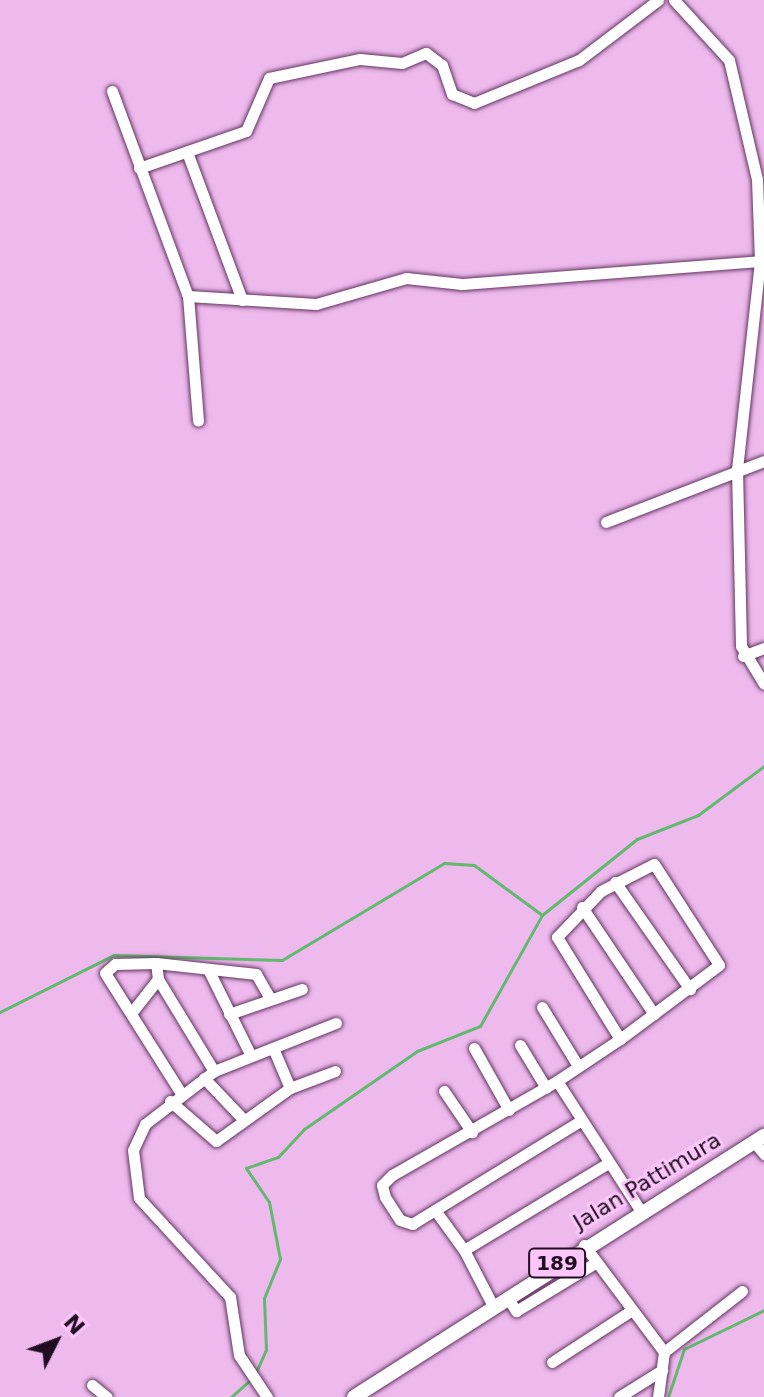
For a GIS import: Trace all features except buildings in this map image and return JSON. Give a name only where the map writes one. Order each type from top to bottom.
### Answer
[{"type":"main road","name":"Jalan Pattimura","points":[[354,1397],[640,1210],[761,1144]]},
{"type":"street","points":[[139,168],[246,131],[263,83],[299,70],[431,54],[468,101],[579,60],[658,0]]},
{"type":"street","points":[[674,0],[723,49],[734,73],[757,179],[760,300],[737,469],[743,656],[764,684]]},
{"type":"street","points":[[112,91],[188,296],[198,421]]},
{"type":"street","points":[[187,152],[242,300]]},
{"type":"street","points":[[188,296],[316,304],[414,278],[462,284],[760,261]]},
{"type":"street","points":[[606,522],[764,461]]},
{"type":"street","points":[[743,656],[764,648]]},
{"type":"street","points":[[580,1121],[435,1210],[405,1224],[382,1185],[557,1081],[620,1039],[690,989],[719,965],[719,956],[664,870],[654,864],[615,882],[582,907],[557,943],[620,1039]]},
{"type":"street","points":[[615,882],[690,989]]},
{"type":"street","points":[[582,907],[654,1014]]},
{"type":"street","points":[[156,963],[158,979],[209,1075],[242,1118]]},
{"type":"street","points":[[181,1093],[105,969],[156,963],[256,974],[270,998]]},
{"type":"street","points":[[209,971],[251,1056]]},
{"type":"street","points":[[132,1012],[158,979]]},
{"type":"street","points":[[229,1014],[302,989]]},
{"type":"street","points":[[542,1007],[578,1066]]},
{"type":"street","points":[[267,1397],[244,1363],[230,1297],[133,1185],[139,1133],[170,1101],[209,1075],[336,1023]]},
{"type":"street","points":[[520,1045],[546,1088]]},
{"type":"street","points":[[273,1048],[290,1088]]},
{"type":"street","points":[[474,1048],[509,1110]]},
{"type":"street","points":[[170,1101],[212,1142],[242,1118],[290,1088],[335,1071]]},
{"type":"street","points":[[557,1081],[640,1210]]},
{"type":"street","points":[[444,1091],[472,1132]]},
{"type":"street","points":[[464,1250],[608,1163]]},
{"type":"street","points":[[435,1210],[464,1250],[493,1306]]},
{"type":"street","points":[[584,1245],[629,1312],[664,1352]]},
{"type":"street","points":[[507,1297],[516,1311],[595,1263]]},
{"type":"street","points":[[658,1397],[664,1352],[742,1291]]},
{"type":"street","points":[[552,1362],[629,1312]]},
{"type":"street","points":[[619,1397],[662,1370]]},
{"type":"street","points":[[92,1385],[107,1397]]},
{"type":"waterway","points":[[0,1012],[114,955],[282,960],[444,863],[474,865],[542,915],[637,839],[698,815],[764,766]]},
{"type":"waterway","points":[[256,1372],[266,1350],[264,1298],[280,1259],[269,1202],[246,1168],[278,1157],[304,1129],[417,1051],[480,1026],[542,915]]},
{"type":"waterway","points":[[668,1397],[684,1349],[764,1310]]},
{"type":"waterway","points":[[231,1397],[252,1378]]}]
